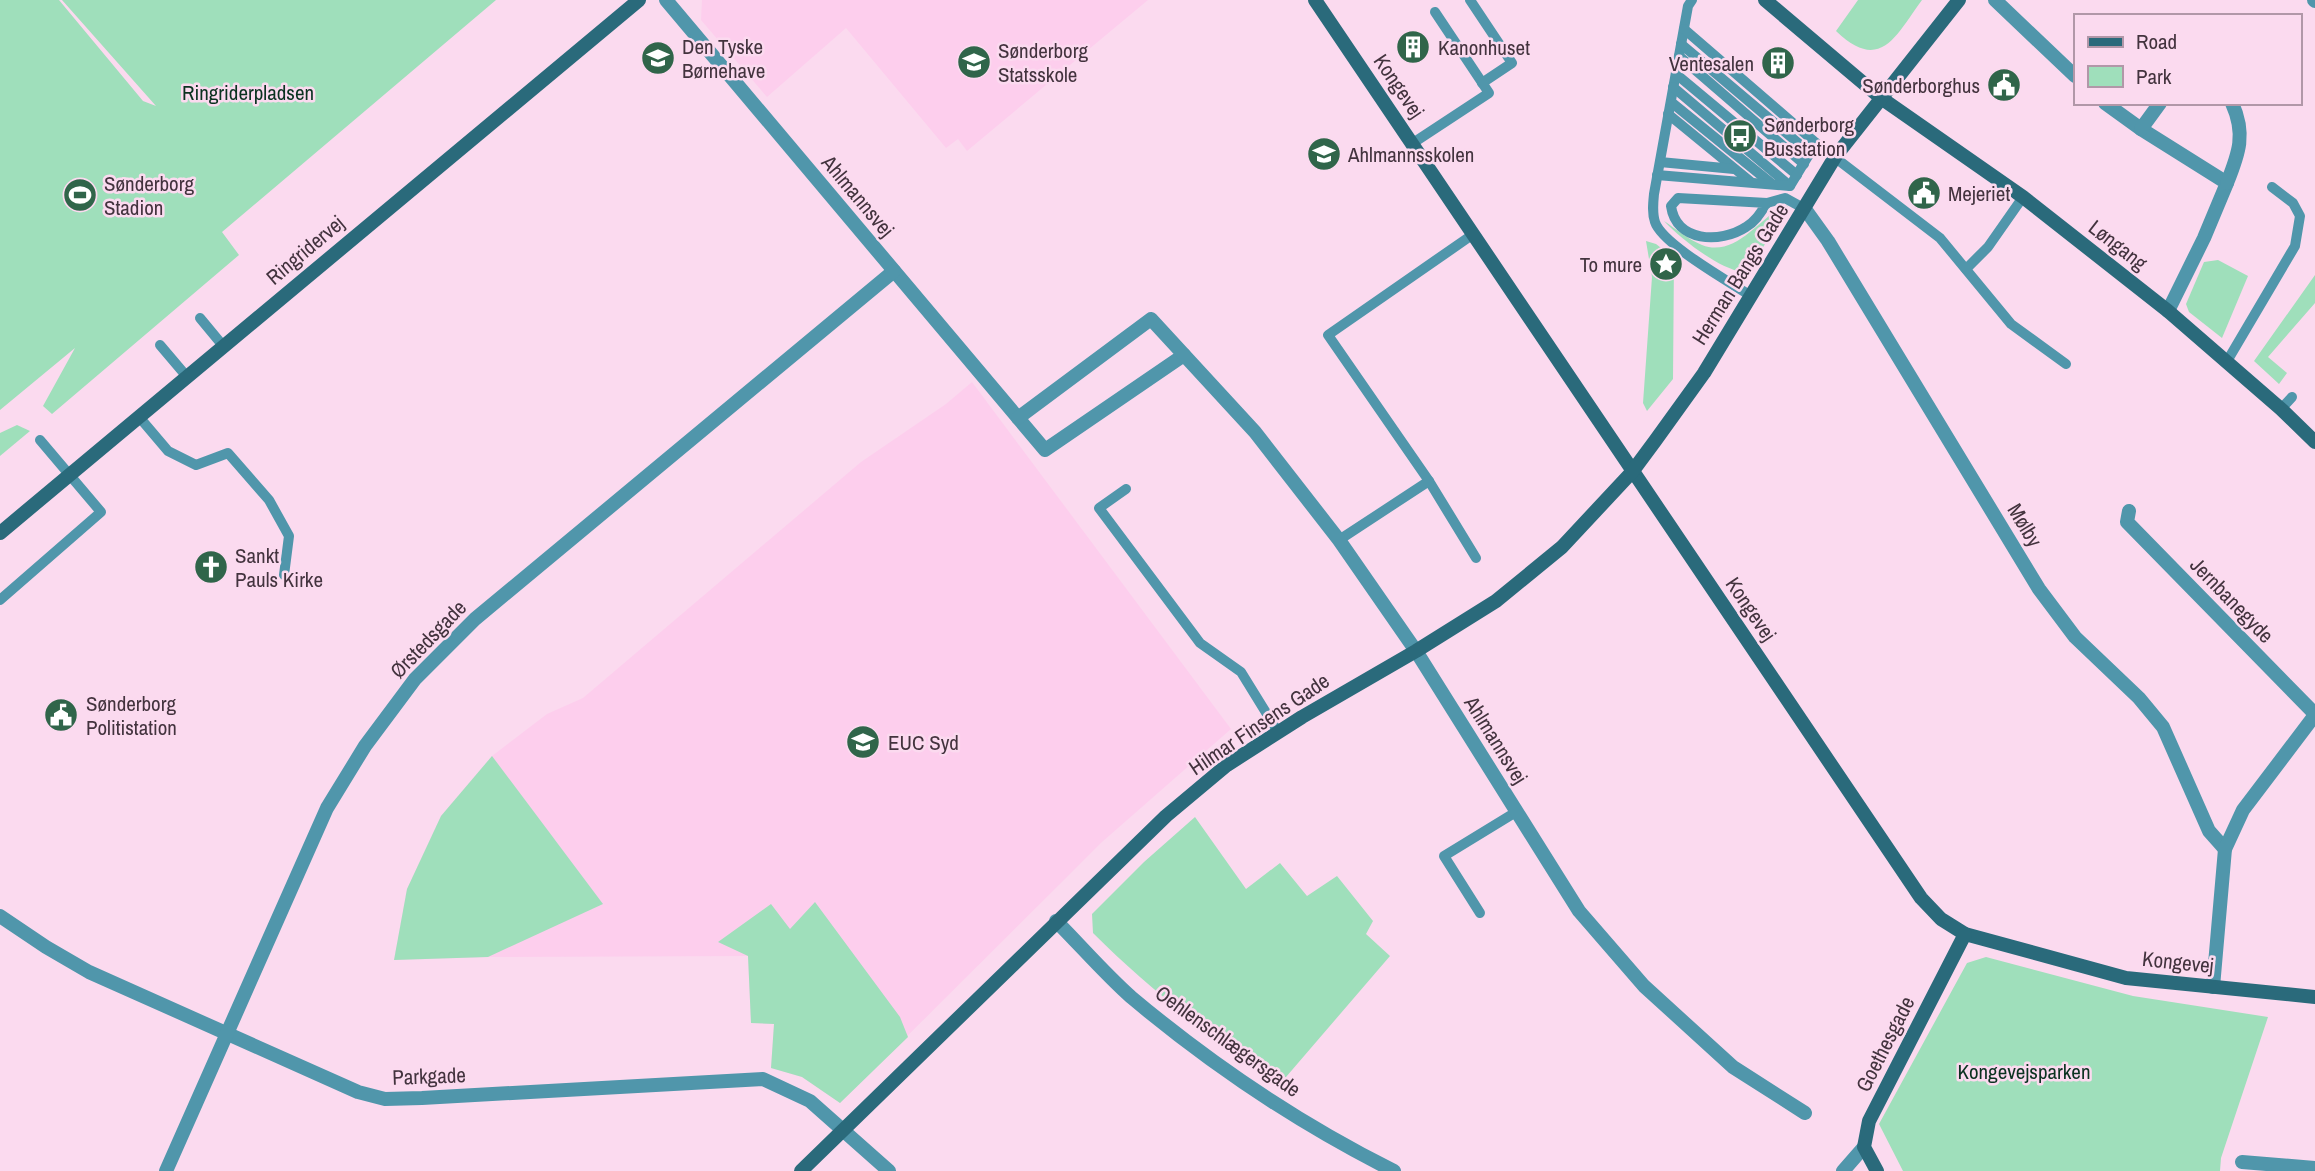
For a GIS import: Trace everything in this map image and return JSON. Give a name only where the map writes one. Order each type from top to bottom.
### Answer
[{"type":"street","name":"Ringridervej","points":[[0,533],[639,0]]},
{"type":"street","name":"Ahlmannsvej","points":[[666,0],[1045,450],[1184,355]]},
{"type":"street","name":"Kongevej","points":[[1315,0],[1921,898],[1941,919],[1965,934],[2126,978],[2315,997]]},
{"type":"street","name":"Løngang","points":[[1765,0],[1881,98],[2023,197],[2168,311],[2281,410],[2313,433]]},
{"type":"street","name":"Herman Bangs Gade","points":[[1632,472],[1704,373],[1835,157],[1959,0]]},
{"type":"street","points":[[1995,0],[2074,75]]},
{"type":"street","points":[[2108,105],[2227,183]]},
{"type":"street","points":[[2141,129],[2159,105]]},
{"type":"street","points":[[2168,311],[2204,238],[2237,157],[2241,138],[2239,118],[2233,105]]},
{"type":"street","name":"Mølby","points":[[1805,209],[1828,241],[2039,589],[2075,637],[2139,698],[2163,727],[2210,831],[2225,849]]},
{"type":"street","name":"Ørstedsgade","points":[[166,1171],[327,808],[365,746],[415,679],[475,619],[894,271]]},
{"type":"street","name":"Ahlmannsvej","points":[[1018,418],[1151,319],[1255,432],[1339,540],[1416,651],[1579,911],[1644,986],[1733,1067],[1805,1113]]},
{"type":"street","name":"Hilmar Finsens Gade","points":[[801,1171],[1166,816],[1227,765],[1496,601],[1562,547],[1632,472]]},
{"type":"street","name":"Jernbanegyde","points":[[2129,512],[2127,522],[2315,715]]},
{"type":"street","points":[[2213,987],[2225,849],[2242,810],[2315,715]]},
{"type":"street","name":"Parkgade","points":[[0,916],[89,972],[358,1092],[385,1099],[763,1079],[810,1101],[889,1171]]},
{"type":"street","name":"Oehlenschlægersgade","points":[[1056,921],[1129,995],[1199,1051],[1275,1104],[1357,1153],[1394,1171]]},
{"type":"street","name":"Goethesgade","points":[[1843,1171],[1864,1147],[1869,1121],[1965,934]]},
{"type":"street","points":[[1864,1147],[1877,1171]]},
{"type":"street","points":[[2242,1162],[2315,1168]]},
{"type":"lane","points":[[1470,0],[1512,63],[1482,83]]},
{"type":"lane","points":[[1692,0],[1688,6],[1652,210],[1655,224],[1679,248],[1751,296]]},
{"type":"lane","points":[[1413,143],[1489,93],[1435,12]]},
{"type":"lane","points":[[1684,29],[1816,143],[1940,238],[2011,324],[2066,364]]},
{"type":"lane","points":[[1681,44],[1810,153]]},
{"type":"lane","points":[[1679,56],[1804,164]]},
{"type":"lane","points":[[1676,74],[1797,175]]},
{"type":"lane","points":[[1673,87],[1790,186]]},
{"type":"lane","points":[[1671,102],[1773,184]]},
{"type":"lane","points":[[1668,114],[1751,183]]},
{"type":"lane","points":[[1790,186],[1816,143]]},
{"type":"lane","points":[[1660,162],[1735,169]]},
{"type":"lane","points":[[1657,175],[1790,186]]},
{"type":"lane","points":[[2226,363],[2295,246],[2300,216],[2293,203],[2272,187]]},
{"type":"lane","points":[[1966,269],[1988,247],[2023,197]]},
{"type":"lane","points":[[1767,202],[1757,218],[1744,229],[1715,238],[1695,236],[1680,227],[1672,215],[1671,206],[1678,198],[1767,202],[1785,198],[1805,209]]},
{"type":"lane","points":[[1472,235],[1328,335],[1429,481],[1476,558]]},
{"type":"lane","points":[[200,318],[225,347]]},
{"type":"lane","points":[[160,345],[188,378]]},
{"type":"lane","points":[[2281,410],[2292,397]]},
{"type":"lane","points":[[140,418],[169,451],[196,465],[228,453],[269,500],[289,536],[284,575]]},
{"type":"lane","points":[[0,600],[101,512],[40,440]]},
{"type":"lane","points":[[1339,540],[1429,481]]},
{"type":"lane","points":[[1126,489],[1099,508],[1200,643],[1241,672],[1278,732]]},
{"type":"lane","points":[[1480,913],[1444,856],[1516,812]]},
{"type":"shaded area","name":"Sønderborg Statsskole","points":[[702,0],[1148,0],[967,151],[958,139],[946,148],[846,28],[767,97],[701,20]]},
{"type":"shaded area","name":"EUC Syd","points":[[972,382],[1231,729],[1102,842],[840,1103],[802,1077],[771,1068],[774,1024],[751,1023],[748,956],[394,960],[407,889],[441,816],[492,756],[547,714],[583,698],[861,462],[946,404]]},
{"type":"green space","name":"Ringriderpladsen","points":[[0,0],[59,0],[143,101],[156,106],[62,0],[496,0],[222,232],[239,255],[52,414],[43,406],[75,348],[0,410]]},
{"type":"green space","points":[[1858,0],[1922,0],[1904,26],[1886,45],[1865,49],[1836,31]]},
{"type":"green space","points":[[1784,205],[1788,206],[1750,269],[1743,272],[1712,259],[1664,221],[1687,237],[1714,248],[1725,246],[1746,235]]},
{"type":"green space","points":[[1646,241],[1656,244],[1674,258],[1673,379],[1647,411],[1643,403],[1652,277]]},
{"type":"green space","points":[[2218,260],[2248,276],[2222,338],[2189,312],[2186,304],[2204,262]]},
{"type":"green space","points":[[2315,275],[2315,303],[2268,357],[2287,373],[2279,384],[2254,361]]},
{"type":"green space","points":[[17,425],[30,431],[0,456],[0,433]]},
{"type":"green space","points":[[492,756],[603,904],[488,957],[394,960],[407,889],[441,816]]},
{"type":"green space","points":[[1195,817],[1246,889],[1280,863],[1307,896],[1337,876],[1373,921],[1366,934],[1390,956],[1280,1084],[1183,1013],[1093,933],[1092,914],[1144,862]]},
{"type":"green space","points":[[815,902],[900,1017],[908,1037],[840,1103],[802,1077],[771,1068],[774,1024],[751,1023],[748,956],[718,942],[771,904],[790,929]]},
{"type":"green space","name":"Kongevejsparken","points":[[1986,957],[2133,996],[2268,1017],[2221,1158],[2220,1171],[1903,1171],[1879,1124],[1967,963]]},
{"type":"place","name":"Kanonhuset","points":[[1413,47]]},
{"type":"place","name":"Den Tyske Børnehave","points":[[658,58]]},
{"type":"place","name":"Sønderborg Statsskole","points":[[974,62]]},
{"type":"place","name":"Ventesalen","points":[[1778,63]]},
{"type":"place","name":"Sønderborghus","points":[[2004,85]]},
{"type":"place","name":"Sønderborg Busstation","points":[[1740,136]]},
{"type":"place","name":"Ahlmannsskolen","points":[[1324,154]]},
{"type":"place","name":"Mejeriet","points":[[1924,193]]},
{"type":"place","name":"Sønderborg Stadion","points":[[80,195]]},
{"type":"place","name":"To mure","points":[[1666,264]]},
{"type":"place","name":"Sankt Pauls Kirke","points":[[211,567]]},
{"type":"place","name":"Sønderborg Politistation","points":[[61,715]]},
{"type":"place","name":"EUC Syd","points":[[863,742]]}]
